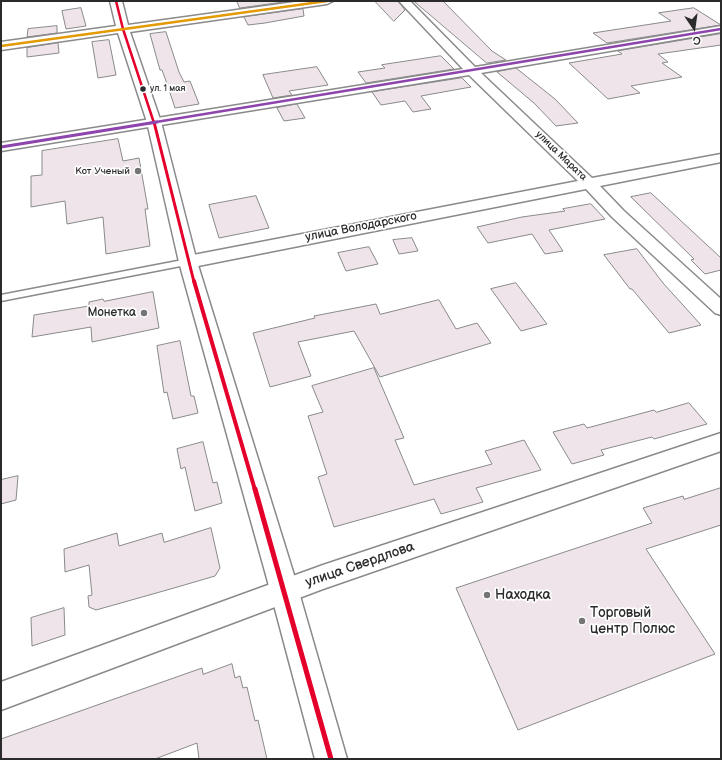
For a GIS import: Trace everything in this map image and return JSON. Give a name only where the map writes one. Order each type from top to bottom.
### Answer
[{"type":"main road","points":[[116,1],[123,29],[154,122],[188,262],[285,591],[331,759]]},
{"type":"main road","points":[[1,46],[327,1]]},
{"type":"street","name":"улица Марата","points":[[404,1],[472,72],[588,182],[618,214],[721,308]]},
{"type":"street","points":[[1,147],[472,72],[721,29]]},
{"type":"street","name":"улица Володарского","points":[[188,262],[588,182],[721,158]]},
{"type":"street","name":"улица Свердлова","points":[[1,696],[285,591],[721,442]]},
{"type":"lane","name":"улица Володарского","points":[[1,298],[188,262]]},
{"type":"building","points":[[237,1],[291,1],[240,8]]},
{"type":"building","points":[[375,1],[398,1],[405,10],[394,21]]},
{"type":"building","points":[[414,1],[443,1],[492,51],[506,60],[487,63]]},
{"type":"building","points":[[81,8],[86,26],[66,29],[62,11]]},
{"type":"building","points":[[694,8],[721,25],[607,43],[593,33],[671,21],[659,13]]},
{"type":"building","points":[[303,9],[304,16],[265,23],[248,25],[244,17]]},
{"type":"building","points":[[57,26],[57,33],[27,37],[28,29]]},
{"type":"building","points":[[166,32],[179,72],[184,82],[190,81],[199,104],[175,108],[162,70],[160,70],[150,34]]},
{"type":"building","points":[[721,34],[721,45],[658,54],[668,62],[662,63],[682,77],[631,86],[640,93],[608,99],[569,63],[622,54],[618,51]]},
{"type":"building","points":[[109,40],[116,75],[98,78],[92,42]]},
{"type":"building","points":[[58,43],[59,53],[27,57],[27,48]]},
{"type":"building","points":[[441,56],[454,69],[366,83],[358,72],[385,68],[382,65]]},
{"type":"building","points":[[317,67],[328,85],[289,91],[292,95],[273,98],[263,75]]},
{"type":"building","points":[[516,68],[555,99],[578,123],[556,126],[534,103],[497,72]]},
{"type":"building","points":[[462,78],[471,87],[421,96],[431,109],[413,112],[405,101],[381,105],[372,92]]},
{"type":"building","points":[[297,104],[305,118],[284,121],[277,108]]},
{"type":"building","points":[[118,139],[123,161],[139,158],[148,209],[145,209],[150,246],[106,254],[103,217],[67,224],[65,201],[31,207],[31,176],[42,175],[42,151]]},
{"type":"building","points":[[651,193],[721,258],[721,270],[705,274],[691,260],[694,259],[631,197]]},
{"type":"building","points":[[256,196],[269,228],[219,238],[209,205]]},
{"type":"building","points":[[591,204],[605,219],[549,230],[563,251],[545,254],[532,234],[488,243],[477,227],[522,217],[565,211],[563,209]]},
{"type":"building","points":[[412,238],[418,251],[399,254],[393,240]]},
{"type":"building","points":[[369,247],[378,264],[346,271],[338,253]]},
{"type":"building","points":[[637,249],[663,283],[701,325],[669,333],[632,289],[630,289],[604,255]]},
{"type":"building","points":[[516,283],[547,324],[521,331],[491,289]]},
{"type":"building","points":[[153,292],[159,328],[92,342],[91,327],[32,337],[34,315],[89,306],[89,302],[103,299],[104,301]]},
{"type":"building","points":[[439,300],[456,329],[477,323],[491,343],[380,377],[354,331],[298,342],[311,376],[270,387],[253,333],[315,318],[314,316],[376,304],[380,314]]},
{"type":"building","points":[[180,341],[191,396],[194,396],[198,413],[173,419],[167,392],[164,393],[157,346]]},
{"type":"building","points":[[374,368],[404,438],[395,440],[414,485],[492,464],[485,451],[524,440],[541,470],[476,488],[483,502],[441,514],[434,499],[334,527],[318,477],[327,474],[308,416],[323,412],[312,386]]},
{"type":"building","points":[[689,403],[707,424],[654,439],[652,437],[601,450],[604,455],[572,464],[553,432],[584,424],[587,428],[654,410],[656,412]]},
{"type":"building","points":[[203,442],[213,483],[217,482],[222,503],[195,511],[185,467],[181,469],[177,449]]},
{"type":"building","points":[[18,476],[16,500],[1,504],[1,480]]},
{"type":"building","name":"Торговый центр Полюс","points":[[721,488],[721,525],[646,549],[715,654],[518,730],[456,588],[652,523],[643,508],[683,496],[684,499]]},
{"type":"building","points":[[211,528],[220,568],[215,576],[96,610],[89,607],[88,596],[92,595],[89,565],[65,572],[64,549],[117,533],[119,546],[162,533],[164,542]]},
{"type":"building","points":[[64,608],[65,635],[32,646],[31,618]]},
{"type":"building","points":[[232,664],[235,678],[240,676],[243,688],[247,687],[255,721],[258,720],[267,759],[199,759],[197,743],[155,759],[1,759],[1,739],[202,668],[203,674]]},
{"type":"transit line","points":[[116,1],[123,29],[154,122],[188,262],[280,575],[331,759]]},
{"type":"transit line","points":[[1,46],[327,1]]},
{"type":"transit line","points":[[1,147],[721,29]]},
{"type":"place","name":"ул. 1 мая","points":[[143,89]]},
{"type":"place","name":"Кот Ученый","points":[[138,171]]},
{"type":"place","name":"Монетка","points":[[144,313]]},
{"type":"place","name":"Находка","points":[[487,595]]},
{"type":"place","name":"Торговый центр Полюс","points":[[582,621]]}]
